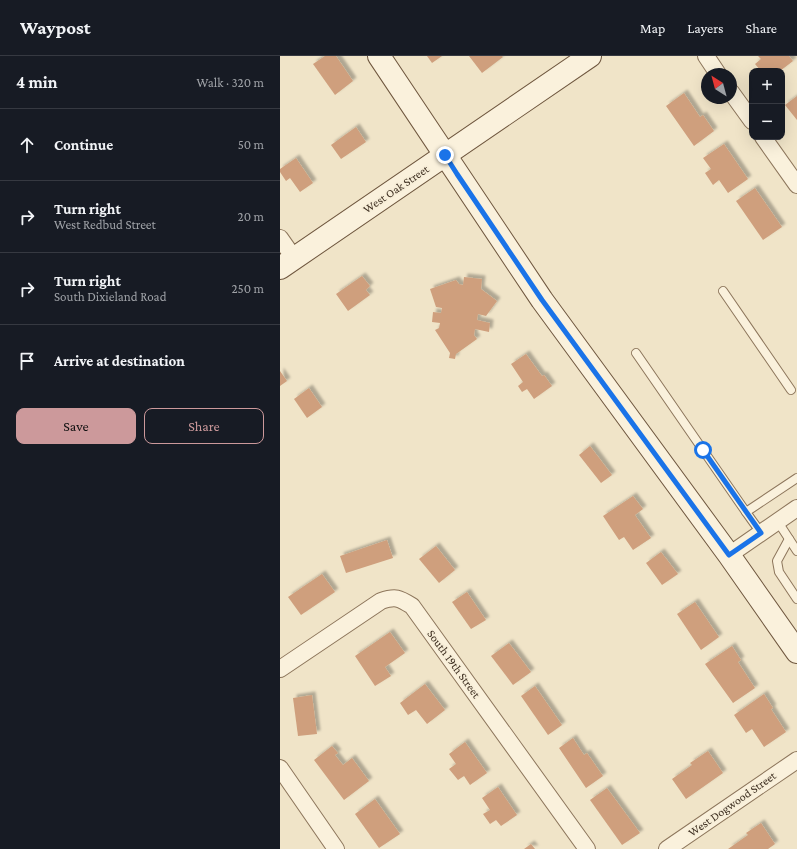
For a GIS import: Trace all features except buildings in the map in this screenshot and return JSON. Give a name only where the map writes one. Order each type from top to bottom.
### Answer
[{"type":"main road","points":[[379,56],[542,300],[729,555],[797,652]]},
{"type":"main road","name":"West Oak Street","points":[[287,263],[590,56]]},
{"type":"street","points":[[706,56],[714,68]]},
{"type":"street","points":[[737,100],[749,117]]},
{"type":"street","points":[[765,140],[797,185]]},
{"type":"street","points":[[280,238],[287,263]]},
{"type":"street","points":[[729,555],[797,508]]},
{"type":"street","name":"South 19th Street","points":[[280,669],[381,601],[391,598],[402,599],[412,606],[588,849]]},
{"type":"street","name":"West Dogwood Street","points":[[667,849],[797,760]]},
{"type":"street","points":[[280,768],[336,849]]},
{"type":"lane","points":[[723,291],[791,390]]},
{"type":"lane","points":[[636,353],[761,533]]},
{"type":"lane","points":[[746,512],[797,478]]},
{"type":"lane","points":[[778,522],[797,551]]},
{"type":"lane","points":[[789,539],[776,561],[779,572],[797,598]]},
{"type":"route","points":[[445,155],[542,300],[729,555],[761,533],[703,450]]}]
